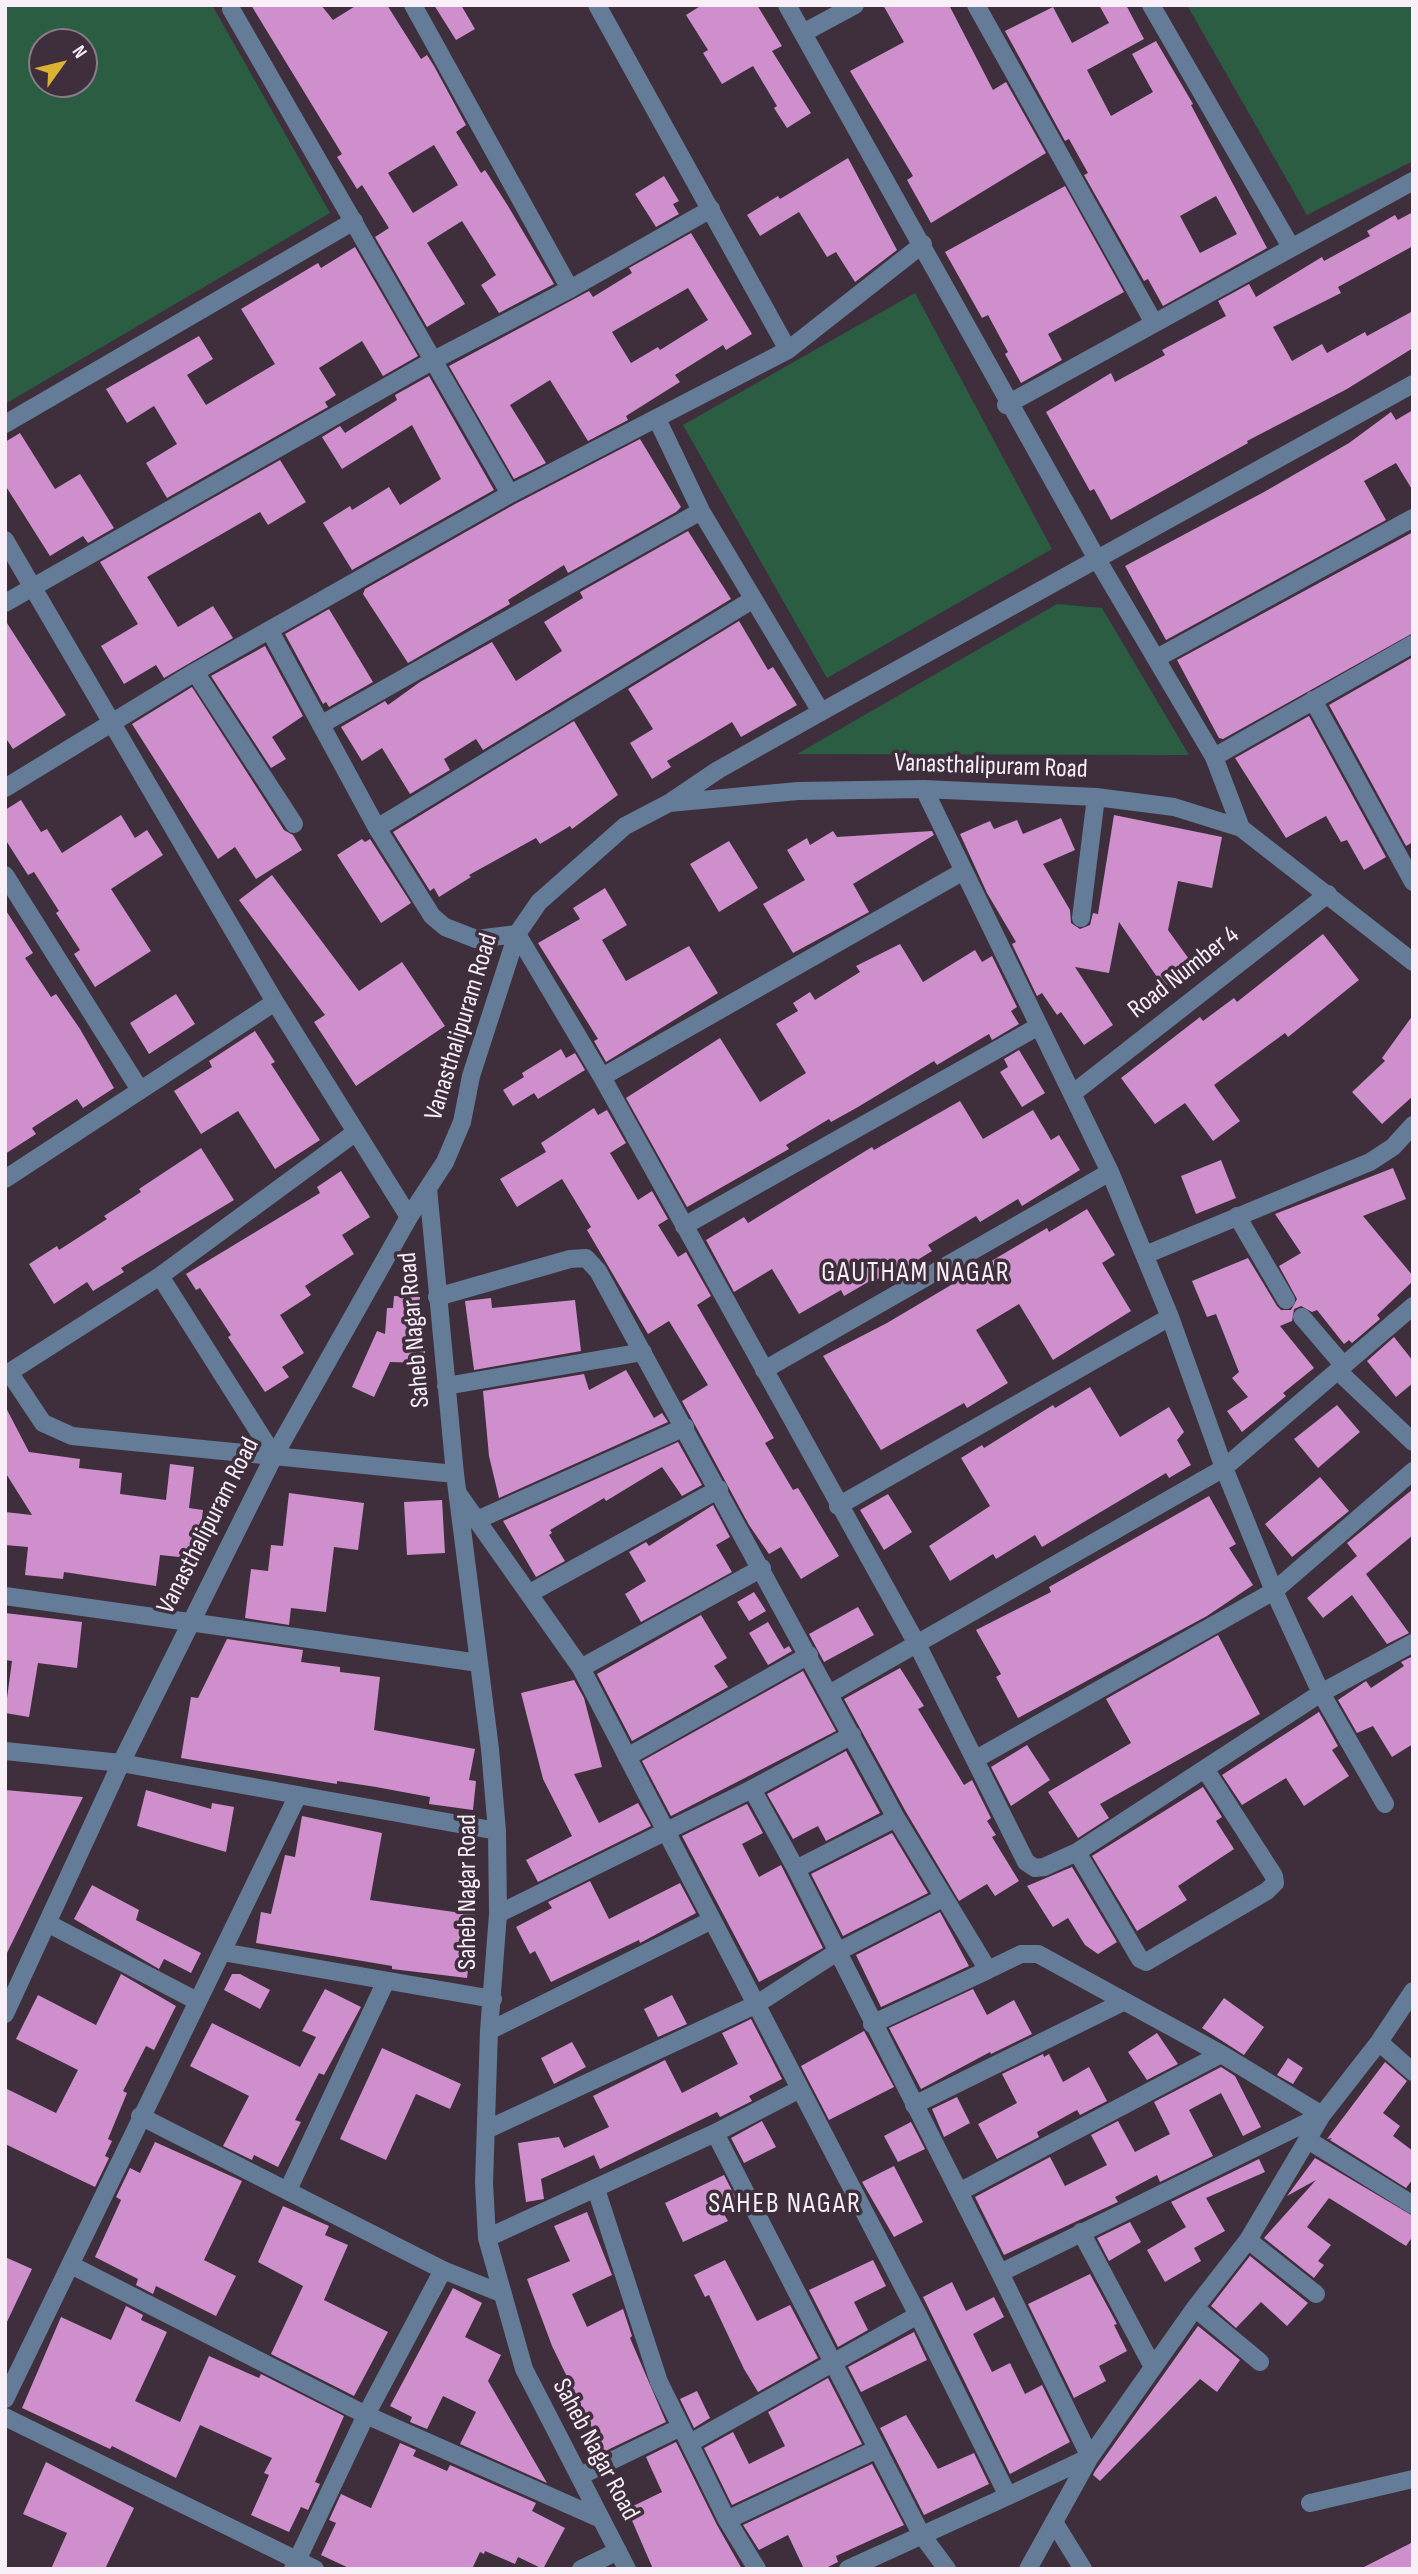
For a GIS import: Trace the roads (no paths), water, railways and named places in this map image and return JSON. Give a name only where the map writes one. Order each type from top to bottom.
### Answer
[{"type":"street","points":[[413,5],[570,289]]},
{"type":"street","points":[[597,5],[788,350]]},
{"type":"street","points":[[787,5],[923,244],[1008,404],[1213,757],[1241,828]]},
{"type":"street","points":[[803,33],[855,5]]},
{"type":"street","points":[[976,5],[1154,323]]},
{"type":"street","points":[[1151,5],[1291,247]]},
{"type":"street","points":[[232,6],[510,494]]},
{"type":"street","points":[[1008,404],[1413,181]]},
{"type":"street","points":[[5,603],[432,361],[570,289],[711,209]]},
{"type":"street","points":[[5,424],[354,221]]},
{"type":"street","points":[[5,788],[195,672],[510,494],[788,350],[923,244]]},
{"type":"street","points":[[669,803],[718,771],[821,712],[1413,384]]},
{"type":"street","points":[[657,419],[701,511],[821,712]]},
{"type":"street","points":[[322,724],[701,511]]},
{"type":"street","points":[[1157,657],[1413,517]]},
{"type":"street","points":[[5,540],[275,1002],[409,1217]]},
{"type":"street","points":[[377,828],[752,600]]},
{"type":"street","points":[[270,631],[377,828],[432,916],[445,927],[476,939],[517,934],[602,1077],[916,1644],[1026,1862],[1035,1868],[1044,1867],[1077,1852],[1321,1693],[1413,1643]]},
{"type":"street","points":[[1213,757],[1411,648]]},
{"type":"street","points":[[195,672],[294,824]]},
{"type":"street","points":[[1313,700],[1413,882]]},
{"type":"street","points":[[924,789],[1110,1172],[1170,1317],[1224,1468],[1274,1591],[1321,1693],[1385,1804]]},
{"type":"street","name":"Vanasthalipuram Road","points":[[5,2014],[49,1924],[121,1763],[274,1456],[409,1217],[444,1162],[462,1122],[471,1076],[517,934],[539,902],[586,857],[625,826],[669,803],[798,791],[924,789],[1096,797],[1174,807],[1241,828],[1413,962]]},
{"type":"street","points":[[1081,918],[1096,797]]},
{"type":"street","points":[[602,1077],[962,872]]},
{"type":"street","points":[[5,875],[140,1090]]},
{"type":"street","name":"Road Number 4","points":[[1072,1094],[1328,894]]},
{"type":"street","points":[[5,1179],[275,1002]]},
{"type":"street","points":[[684,1226],[1039,1026]]},
{"type":"street","points":[[1145,1255],[1370,1162],[1393,1147],[1413,1125]]},
{"type":"street","points":[[356,1132],[160,1276],[7,1374],[43,1423],[72,1436],[455,1474]]},
{"type":"street","points":[[764,1370],[1110,1172]]},
{"type":"street","name":"Saheb Nagar Road","points":[[428,1188],[455,1474],[497,1831],[498,1914],[489,2031],[484,2183],[487,2238],[524,2369],[627,2569]]},
{"type":"street","points":[[1237,1216],[1286,1300]]},
{"type":"street","points":[[437,1297],[570,1259],[586,1258],[598,1271],[896,1818],[988,1970]]},
{"type":"street","points":[[160,1276],[274,1456]]},
{"type":"street","points":[[829,1694],[1224,1468],[1413,1306]]},
{"type":"street","points":[[838,1506],[1170,1317]]},
{"type":"street","points":[[1302,1317],[1342,1368],[1413,1441]]},
{"type":"street","points":[[446,1386],[643,1352]]},
{"type":"street","points":[[477,1520],[685,1427]]},
{"type":"street","points":[[976,1759],[1274,1591],[1413,1471]]},
{"type":"street","points":[[530,1593],[719,1489]]},
{"type":"street","points":[[458,1494],[581,1668],[918,2315],[1008,2496]]},
{"type":"street","points":[[581,1668],[762,1568]]},
{"type":"street","points":[[5,1597],[191,1620],[479,1663]]},
{"type":"street","points":[[627,1756],[809,1655]]},
{"type":"street","points":[[498,1914],[666,1832],[852,1735]]},
{"type":"street","points":[[5,1751],[121,1763],[497,1831]]},
{"type":"street","points":[[1077,1852],[1140,1959],[1146,1962],[1266,1891],[1275,1883],[1274,1876],[1205,1769]]},
{"type":"street","points":[[751,1789],[796,1869],[1090,2457]]},
{"type":"street","points":[[5,2399],[298,1795]]},
{"type":"street","points":[[796,1869],[896,1818]]},
{"type":"street","points":[[486,2130],[757,2004],[837,1952],[943,1898]]},
{"type":"street","points":[[489,2031],[712,1920]]},
{"type":"street","points":[[49,1924],[197,2001]]},
{"type":"street","points":[[222,1952],[385,1983],[493,1999]]},
{"type":"street","points":[[872,2024],[1021,1954],[1038,1954],[1221,2054],[1322,2115]]},
{"type":"street","points":[[288,2190],[385,1983]]},
{"type":"street","points":[[1028,2569],[1090,2457],[1195,2308],[1248,2240],[1322,2115],[1379,2042],[1413,1991]]},
{"type":"street","points":[[914,2105],[1123,2002]]},
{"type":"street","points":[[1379,2042],[1413,2072]]},
{"type":"street","points":[[959,2192],[1221,2054]]},
{"type":"street","points":[[487,2238],[715,2133],[800,2089]]},
{"type":"street","points":[[1000,2273],[1322,2115]]},
{"type":"street","points":[[140,2116],[443,2270],[503,2294]]},
{"type":"street","points":[[715,2133],[921,2534],[947,2569]]},
{"type":"street","points":[[1308,2140],[1413,2205]]},
{"type":"street","points":[[596,2189],[659,2382],[727,2520],[757,2569]]},
{"type":"street","points":[[1081,2232],[1153,2367]]},
{"type":"street","points":[[1248,2240],[1316,2294]]},
{"type":"street","points":[[71,2265],[366,2415],[601,2519]]},
{"type":"street","points":[[295,2564],[366,2415],[443,2270]]},
{"type":"street","points":[[1195,2308],[1260,2362]]},
{"type":"street","points":[[580,2476],[685,2435],[834,2364],[918,2315]]},
{"type":"street","points":[[5,2417],[295,2564],[315,2569]]},
{"type":"street","points":[[727,2520],[877,2449]]},
{"type":"street","points":[[848,2569],[1090,2457]]},
{"type":"street","points":[[1310,2503],[1413,2479]]},
{"type":"street","points":[[1054,2522],[1083,2569]]},
{"type":"street","points":[[581,2569],[618,2551]]},
{"type":"district","name":"GAUTHAM NAGAR","points":[[916,1274]]},
{"type":"district","name":"SAHEB NAGAR","points":[[785,2205]]}]
